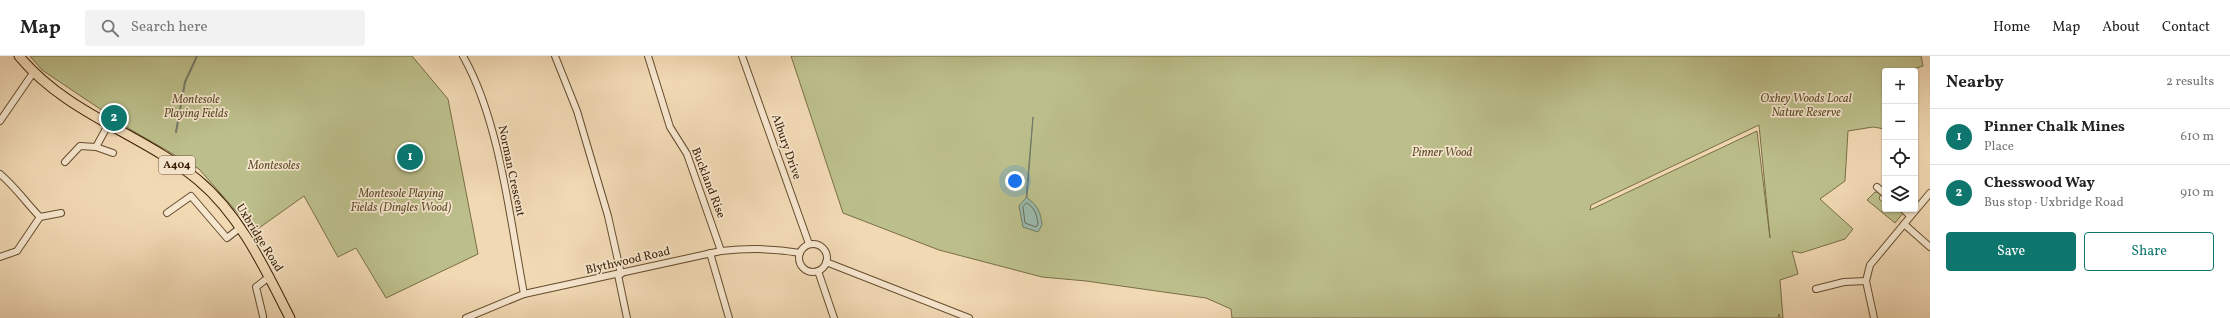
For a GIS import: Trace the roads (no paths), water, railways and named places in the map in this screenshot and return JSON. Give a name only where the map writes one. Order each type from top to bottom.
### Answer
[{"type":"main road","name":"Uxbridge Road","points":[[19,56],[34,73],[71,103],[169,160],[198,180],[222,203],[241,227],[290,318]]},
{"type":"street","name":"Norman Crescent","points":[[463,56],[472,71],[488,114],[500,163],[524,294]]},
{"type":"street","points":[[555,56],[577,111],[608,216],[628,318]]},
{"type":"street","name":"Buckland Rise","points":[[648,56],[670,127],[687,154],[721,251]]},
{"type":"street","name":"Albury Drive","points":[[742,56],[809,244]]},
{"type":"street","points":[[0,121],[34,73]]},
{"type":"street","points":[[96,147],[108,125]]},
{"type":"street","points":[[65,162],[80,146],[96,147],[113,152]]},
{"type":"street","points":[[0,174],[8,180],[23,200],[40,217]]},
{"type":"street","points":[[1877,187],[1882,191]]},
{"type":"street","points":[[1874,318],[1866,281],[1873,260],[1930,193]]},
{"type":"street","points":[[167,212],[191,196],[227,238],[241,227]]},
{"type":"street","points":[[1906,212],[1910,216]]},
{"type":"street","points":[[0,257],[17,251],[40,217],[61,213]]},
{"type":"street","points":[[1904,224],[1930,247]]},
{"type":"street","points":[[809,244],[822,246],[827,254],[826,262],[818,271],[812,272],[804,269],[799,262],[800,253],[809,244]]},
{"type":"street","name":"Blythwood Road","points":[[466,318],[524,294],[620,275],[710,253],[747,248],[774,248],[800,253]]},
{"type":"street","points":[[710,253],[729,318]]},
{"type":"street","points":[[826,262],[969,318]]},
{"type":"street","points":[[818,271],[834,318]]},
{"type":"street","points":[[263,316],[256,287],[269,277]]},
{"type":"street","points":[[1816,289],[1844,282],[1866,281]]},
{"type":"water","points":[[1033,117],[1027,198],[1036,206],[1041,216],[1042,225],[1038,232],[1023,227],[1019,206],[1026,198]]},
{"type":"waterway","points":[[176,132],[185,82],[197,56]]},
{"type":"place","name":"Chesswood Way","points":[[114,118]]},
{"type":"place","name":"Pinner Chalk Mines","points":[[410,157]]},
{"type":"park label","name":"Oxhey Woods Local Nature Reserve","points":[[1806,106]]},
{"type":"park label","name":"Montesole Playing Fields","points":[[196,107]]},
{"type":"park label","name":"Pinner Wood","points":[[1442,153]]},
{"type":"park label","name":"Montesoles","points":[[274,166]]},
{"type":"park label","name":"Montesole Playing Fields (Dingles Wood)","points":[[401,201]]}]
